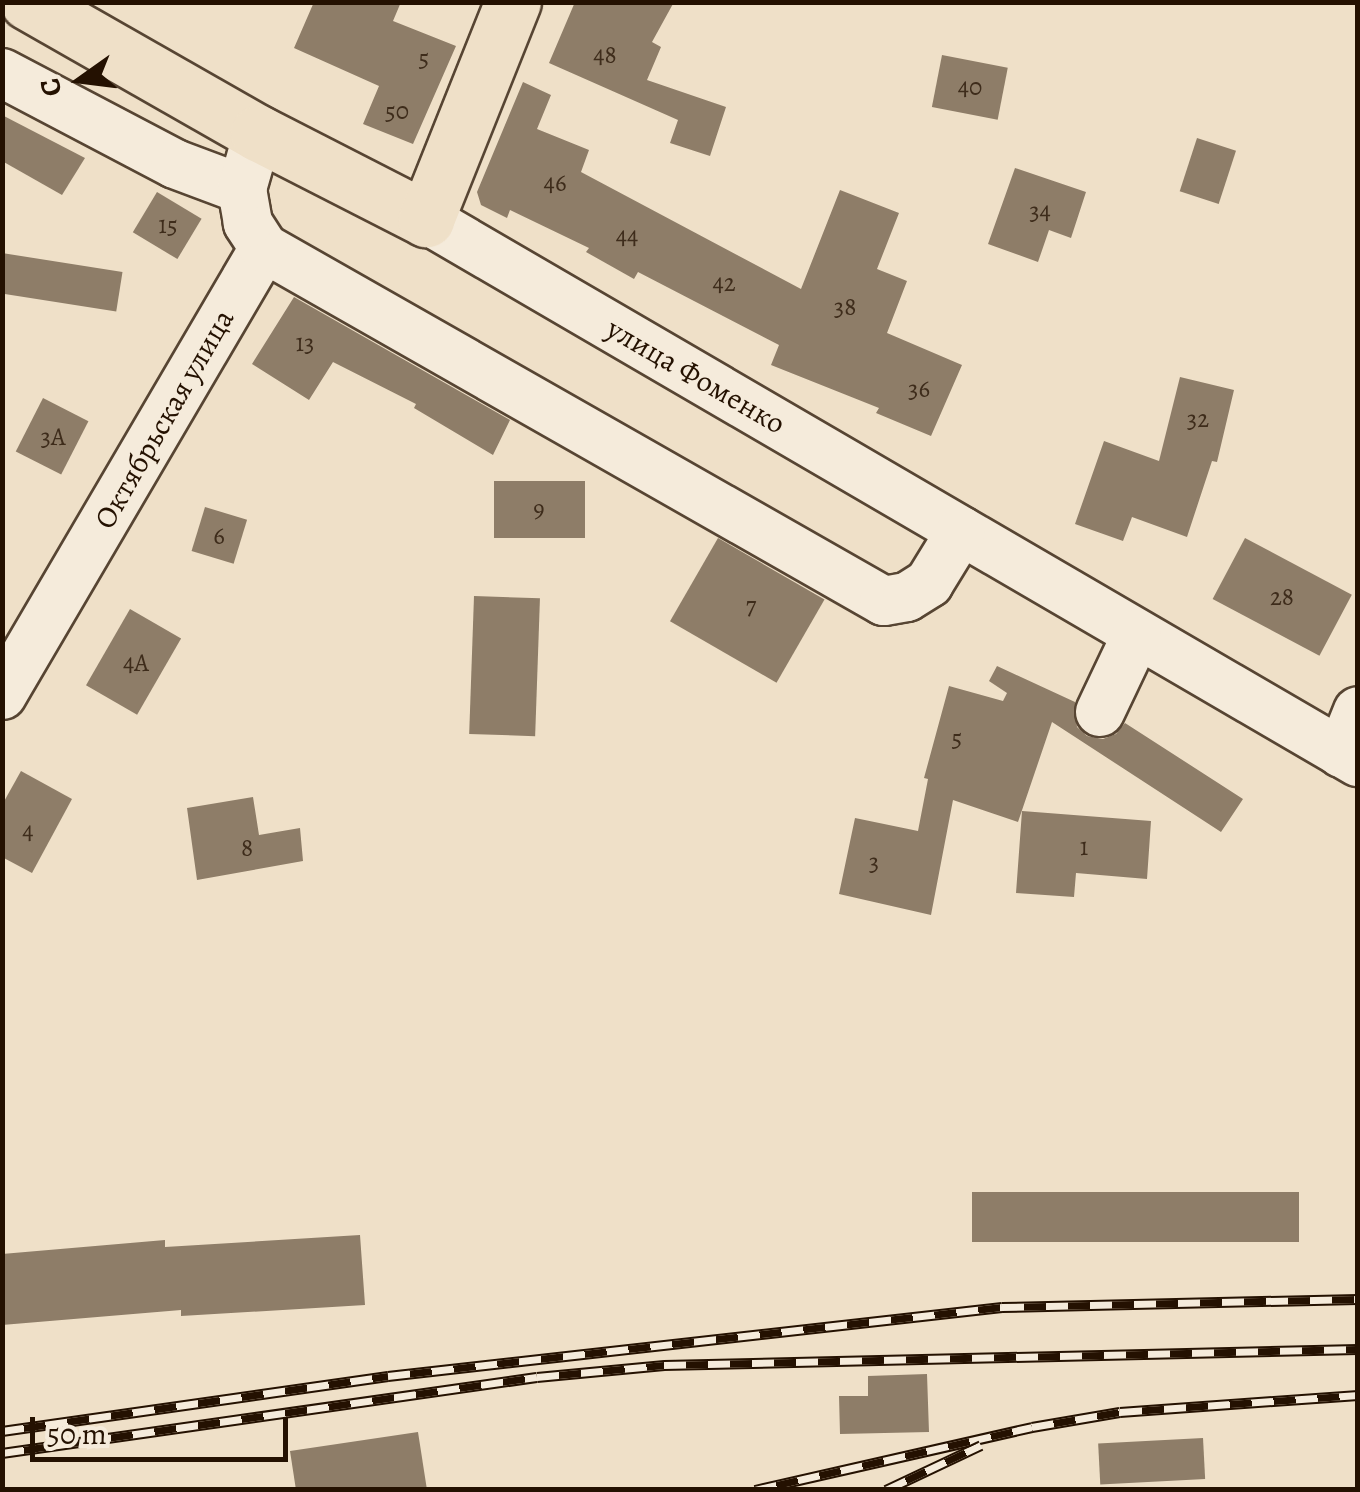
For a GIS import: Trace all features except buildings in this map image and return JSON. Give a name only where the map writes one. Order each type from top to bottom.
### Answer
[{"type":"main road","name":"улица Фоменко","points":[[28,2],[258,133],[426,219]]},
{"type":"main road","points":[[426,219],[514,2]]},
{"type":"street","points":[[2,74],[175,164],[242,189]]},
{"type":"street","points":[[258,133],[242,189],[248,223],[264,248],[884,600],[906,597],[930,583],[961,531]]},
{"type":"street","name":"улица Фоменко","points":[[426,219],[1137,634],[1352,742]]},
{"type":"street","name":"Октябрьская улица","points":[[2,695],[264,248]]},
{"type":"street","points":[[1100,712],[1137,634]]},
{"type":"railway","points":[[2,1431],[388,1376],[1002,1307],[1358,1299]]},
{"type":"railway","points":[[2,1453],[537,1377],[664,1365],[1358,1349]]},
{"type":"railway","points":[[755,1490],[1032,1427],[1120,1412],[1358,1395]]},
{"type":"railway","points":[[886,1490],[981,1445]]}]
